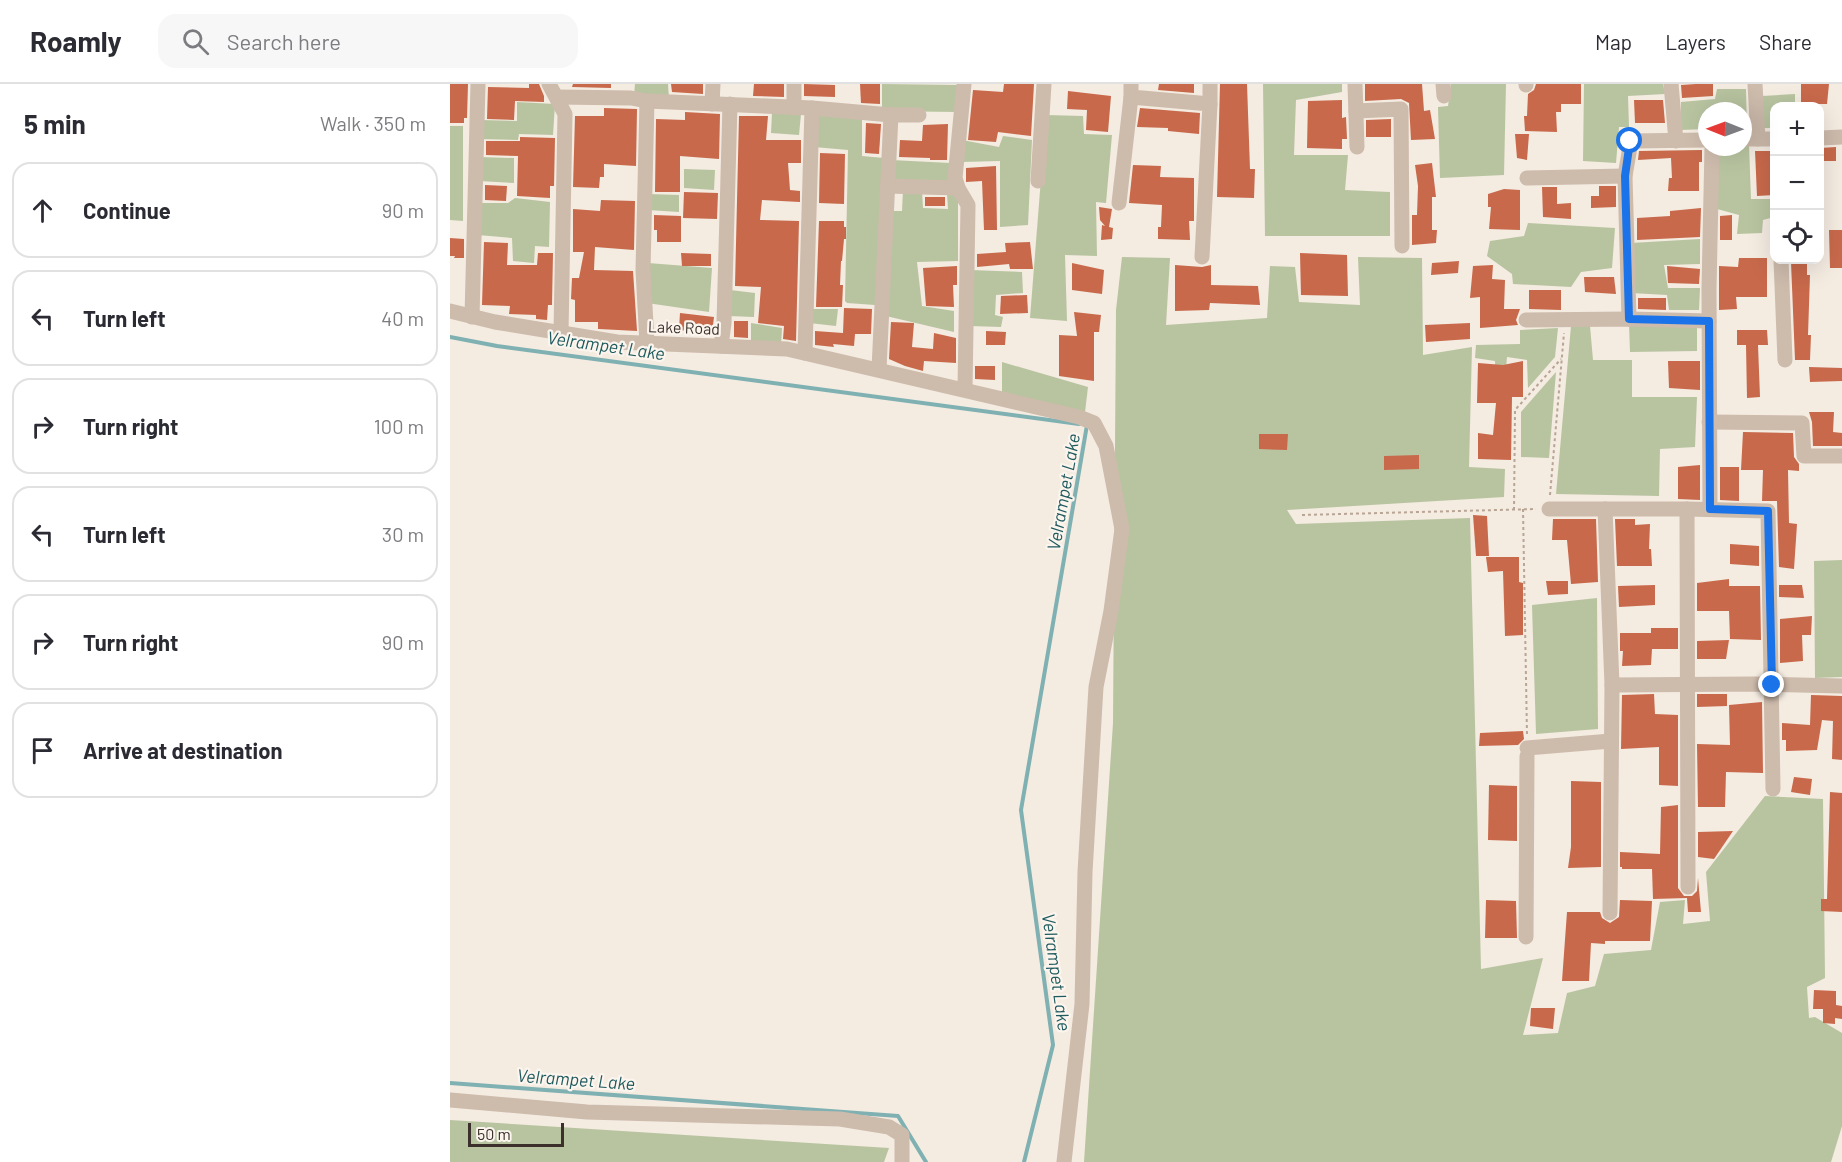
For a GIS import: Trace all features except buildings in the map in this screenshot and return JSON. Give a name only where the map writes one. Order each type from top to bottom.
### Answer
[{"type":"street","points":[[472,316],[478,84]]},
{"type":"street","points":[[542,84],[552,88],[632,91],[647,101],[812,108],[891,116],[919,115]]},
{"type":"street","points":[[712,104],[713,84]]},
{"type":"street","points":[[794,84],[794,108]]},
{"type":"street","points":[[964,84],[955,178],[968,205],[965,389]]},
{"type":"street","points":[[1038,182],[1044,84]]},
{"type":"street","points":[[1202,257],[1210,84]]},
{"type":"street","points":[[1355,84],[1357,147]]},
{"type":"street","points":[[1671,84],[1676,141]]},
{"type":"street","points":[[1752,125],[1755,84]]},
{"type":"street","points":[[552,88],[565,114],[561,333]]},
{"type":"street","points":[[1119,203],[1131,90],[1210,104]]},
{"type":"street","points":[[647,101],[643,270],[647,343]]},
{"type":"street","points":[[721,346],[724,323],[730,104]]},
{"type":"street","points":[[805,353],[812,108]]},
{"type":"street","points":[[1356,111],[1401,109],[1402,246]]},
{"type":"street","points":[[879,369],[891,116]]},
{"type":"street","points":[[1824,138],[1842,137]]},
{"type":"street","points":[[1752,139],[1770,139]]},
{"type":"street","points":[[1629,319],[1625,176],[1630,141],[1698,140]]},
{"type":"street","points":[[1710,509],[1709,321],[1712,156]]},
{"type":"street","points":[[1527,178],[1625,176]]},
{"type":"street","points":[[887,186],[958,188]]},
{"type":"street","points":[[1781,264],[1785,360]]},
{"type":"street","name":"Lake Road","points":[[450,311],[617,342],[787,349],[965,389],[1079,417],[1094,423],[1106,446],[1122,529],[1111,611],[1096,687],[1085,872],[1082,1004],[1064,1162]]},
{"type":"street","points":[[1526,320],[1709,321]]},
{"type":"street","points":[[1709,422],[1802,423],[1804,456],[1842,456]]},
{"type":"street","points":[[1549,509],[1768,511],[1773,789]]},
{"type":"street","points":[[1605,509],[1612,685],[1610,913]]},
{"type":"street","points":[[1687,509],[1688,887]]},
{"type":"street","points":[[1612,685],[1842,687]]},
{"type":"street","points":[[1526,937],[1527,752],[1611,741]]},
{"type":"street","points":[[450,1100],[587,1112],[840,1119],[889,1127],[902,1135],[902,1162]]},
{"type":"path","points":[[1302,515],[1549,509],[1565,320]]},
{"type":"path","points":[[1514,510],[1515,410],[1562,358]]},
{"type":"path","points":[[1523,510],[1527,752]]},
{"type":"green space","points":[[635,84],[668,84],[669,99],[634,96]]},
{"type":"green space","points":[[882,84],[960,85],[956,112],[882,111]]},
{"type":"green space","points":[[1263,84],[1342,84],[1342,92],[1296,100],[1294,155],[1348,155],[1345,190],[1390,192],[1390,236],[1265,236]]},
{"type":"green space","points":[[1451,84],[1506,84],[1504,175],[1440,178],[1438,107],[1448,106]]},
{"type":"green space","points":[[1584,84],[1663,84],[1665,94],[1628,96],[1629,127],[1619,127],[1616,163],[1583,161]]},
{"type":"green space","points":[[1717,89],[1746,89],[1746,102],[1698,102],[1698,129],[1681,130],[1681,102],[1715,99]]},
{"type":"green space","points":[[1795,94],[1795,102],[1770,102],[1770,128],[1763,128],[1762,96]]},
{"type":"green space","points":[[517,102],[555,104],[553,135],[519,134],[518,140],[480,139],[480,120],[517,121]]},
{"type":"green space","points":[[816,112],[862,117],[862,156],[884,158],[875,305],[845,301],[848,150],[814,147]]},
{"type":"green space","points":[[772,113],[801,114],[799,135],[771,133]]},
{"type":"green space","points":[[1046,115],[1083,116],[1084,134],[1112,135],[1106,203],[1096,202],[1097,256],[1065,255],[1067,321],[1030,318]]},
{"type":"green space","points":[[450,126],[463,126],[463,221],[450,220]]},
{"type":"green space","points":[[1003,136],[1032,140],[1028,225],[1000,227],[1000,161],[962,162],[962,140],[999,147]]},
{"type":"green space","points":[[1716,156],[1749,156],[1751,199],[1770,199],[1770,218],[1763,220],[1762,233],[1737,234],[1739,215],[1717,209]]},
{"type":"green space","points":[[479,157],[514,158],[514,183],[479,181]]},
{"type":"green space","points":[[891,160],[950,163],[949,185],[891,183]]},
{"type":"green space","points":[[684,169],[715,170],[714,190],[684,188]]},
{"type":"green space","points":[[903,190],[922,191],[923,208],[948,209],[947,194],[958,194],[958,261],[917,262],[922,306],[954,311],[954,332],[886,316],[890,211],[902,211]]},
{"type":"green space","points":[[648,194],[679,195],[679,212],[648,210]]},
{"type":"green space","points":[[515,198],[550,202],[549,247],[535,246],[534,263],[513,261],[512,238],[478,235],[480,203],[508,203]]},
{"type":"green space","points":[[1528,223],[1615,228],[1612,268],[1581,272],[1571,287],[1513,284],[1512,274],[1487,256],[1490,241],[1524,236]]},
{"type":"green space","points":[[1700,239],[1700,264],[1664,265],[1668,288],[1700,288],[1699,310],[1669,310],[1667,295],[1631,293],[1631,243]]},
{"type":"green space","points":[[1122,257],[1170,258],[1166,325],[1267,318],[1270,266],[1295,267],[1299,302],[1360,305],[1358,257],[1422,258],[1423,355],[1472,347],[1469,467],[1505,469],[1504,497],[1287,510],[1296,524],[1470,518],[1481,969],[1543,958],[1523,1035],[1558,1033],[1567,993],[1595,986],[1604,954],[1651,950],[1660,902],[1685,900],[1683,924],[1710,921],[1706,872],[1765,796],[1823,799],[1825,978],[1807,987],[1809,1018],[1815,1017],[1842,1033],[1842,1126],[1831,1162],[1084,1162],[1113,723],[1116,310]]},
{"type":"green space","points":[[648,263],[712,268],[709,312],[647,303]]},
{"type":"green space","points":[[970,270],[1022,272],[1023,293],[996,295],[995,315],[1003,317],[1001,327],[970,326]]},
{"type":"green space","points":[[730,290],[755,293],[754,317],[729,316]]},
{"type":"green space","points":[[809,309],[838,309],[836,326],[809,323]]},
{"type":"green space","points":[[751,323],[782,328],[781,346],[751,344]]},
{"type":"green space","points":[[1629,324],[1697,325],[1697,351],[1630,352]]},
{"type":"green space","points":[[1571,326],[1590,326],[1593,360],[1632,360],[1632,397],[1697,397],[1695,447],[1660,449],[1659,496],[1556,494]]},
{"type":"green space","points":[[1558,328],[1555,357],[1528,388],[1527,360],[1507,357],[1504,391],[1496,389],[1495,361],[1475,358],[1476,345],[1520,344],[1520,330]]},
{"type":"green space","points":[[1002,362],[1088,387],[1085,412],[1002,393]]},
{"type":"green space","points":[[1556,372],[1549,458],[1521,457],[1521,412]]},
{"type":"green space","points":[[1842,560],[1842,677],[1815,678],[1814,561]]},
{"type":"green space","points":[[1597,598],[1598,729],[1536,734],[1532,605]]},
{"type":"green space","points":[[450,1120],[889,1148],[884,1162],[450,1162]]},
{"type":"waterway","name":"Velrampet Lake","points":[[450,337],[497,346],[1079,424]]},
{"type":"waterway","name":"Velrampet Lake","points":[[1024,1162],[1053,1045],[1021,810],[1087,425]]},
{"type":"waterway","name":"Velrampet Lake","points":[[450,1083],[898,1116],[926,1162]]},
{"type":"route","points":[[1630,141],[1625,176],[1629,319],[1709,321],[1710,509],[1768,511],[1772,685]]}]
